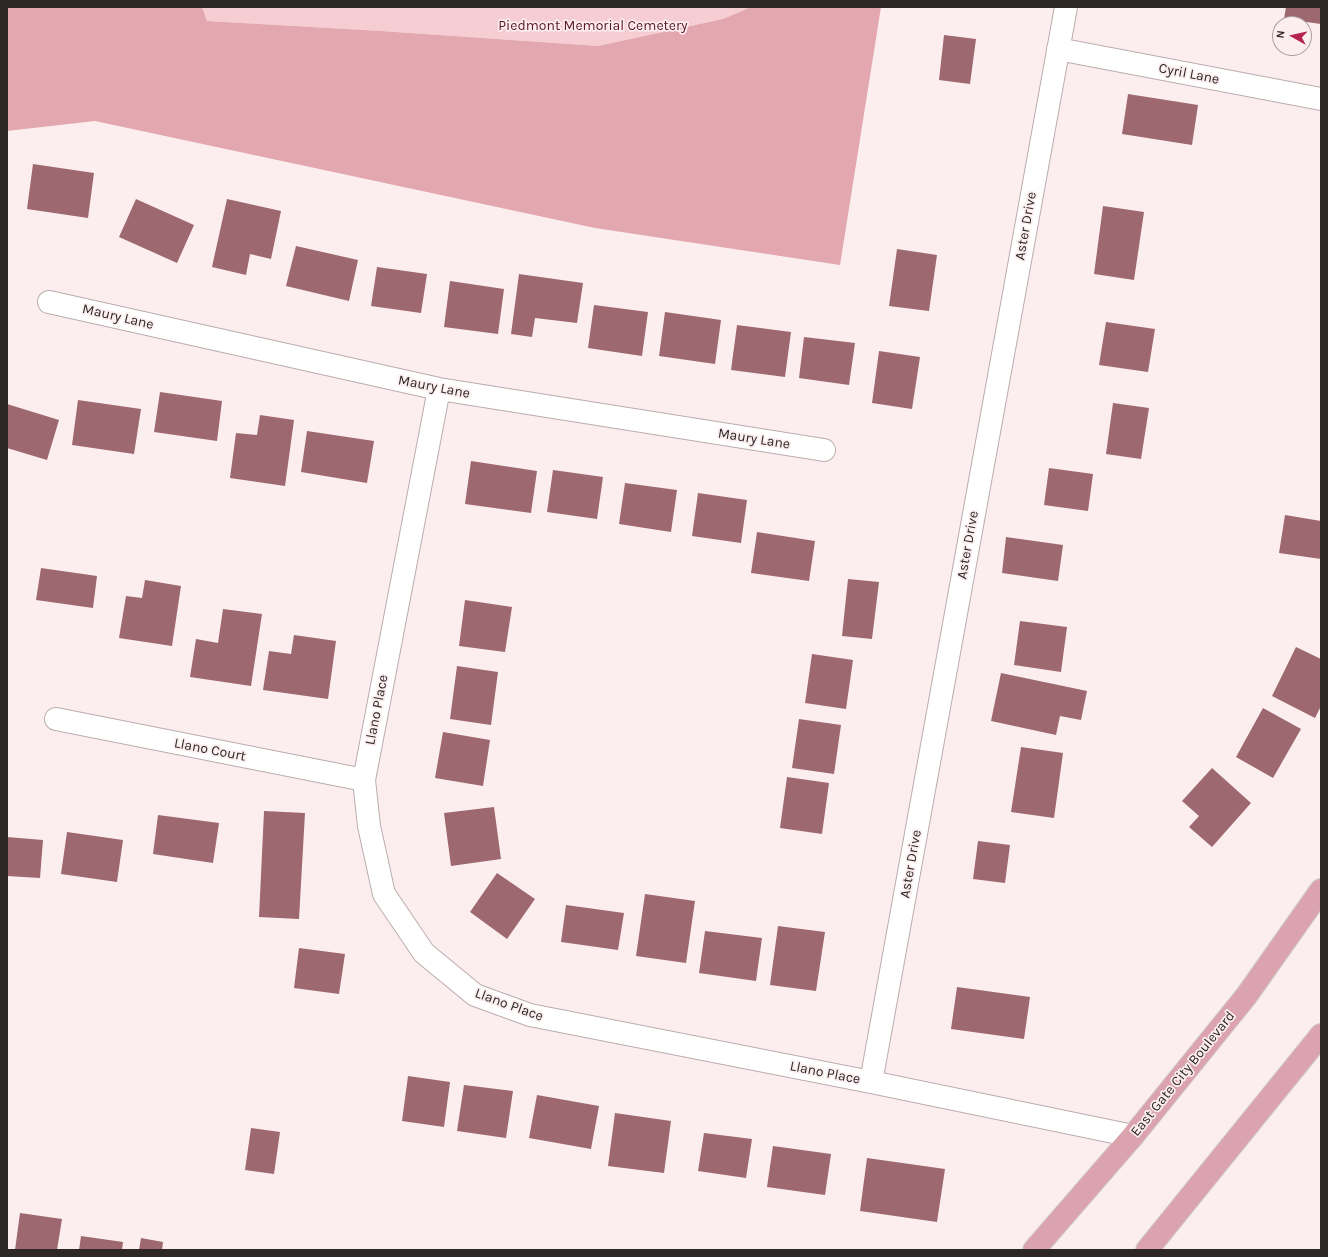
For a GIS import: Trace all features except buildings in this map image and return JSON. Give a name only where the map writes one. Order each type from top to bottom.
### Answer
[{"type":"main road","name":"East Gate City Boulevard","points":[[1034,1250],[1133,1136],[1247,995],[1321,890]]},
{"type":"main road","points":[[1147,1250],[1321,1035]]},
{"type":"street","name":"Aster Drive","points":[[871,1082],[1066,7]]},
{"type":"street","name":"Cyril Lane","points":[[1058,49],[1321,99]]},
{"type":"street","name":"Maury Lane","points":[[49,302],[439,389],[824,450]]},
{"type":"street","name":"Llano Place","points":[[439,389],[364,780],[369,826],[384,894],[424,952],[476,995],[530,1015],[871,1082],[1133,1136]]},
{"type":"street","name":"Llano Court","points":[[56,719],[364,780]]},
{"type":"green space","name":"Piedmont Memorial Cemetery","points":[[202,7],[751,7],[723,19],[598,46],[207,21]]},
{"type":"shaded area","points":[[7,7],[202,7],[207,21],[598,46],[723,19],[751,7],[881,7],[840,265],[595,228],[95,121],[7,131]]}]
